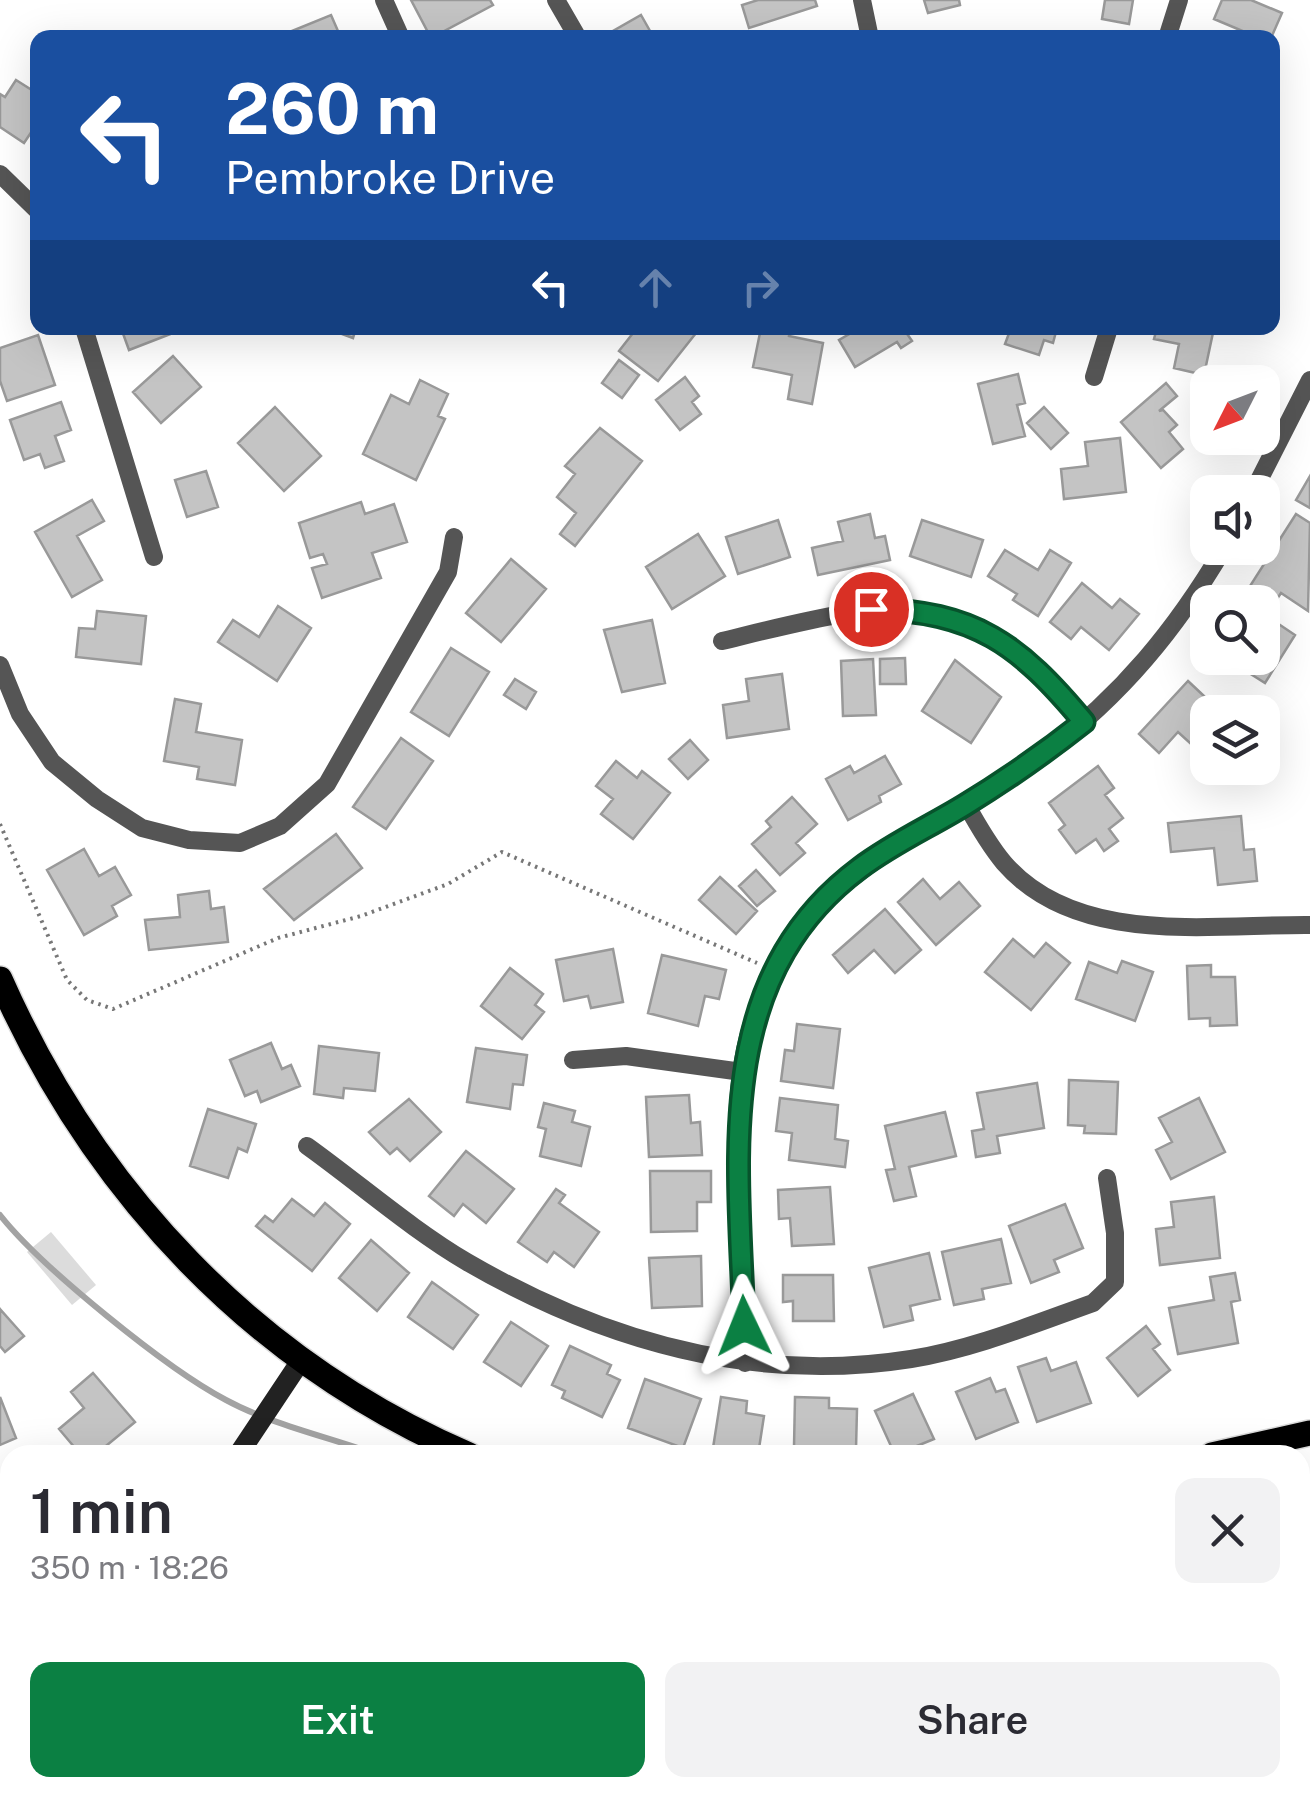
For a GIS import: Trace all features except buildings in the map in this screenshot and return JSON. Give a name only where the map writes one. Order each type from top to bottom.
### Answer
[{"type":"main road","points":[[0,979],[44,1071],[119,1185],[227,1302],[330,1384],[449,1445]]},
{"type":"main road","points":[[245,1445],[300,1362]]},
{"type":"main road","points":[[1257,1445],[1310,1433]]},
{"type":"street","points":[[384,0],[397,30]]},
{"type":"street","points":[[556,0],[573,30]]},
{"type":"street","points":[[862,0],[868,30]]},
{"type":"street","points":[[1169,30],[1179,0]]},
{"type":"street","points":[[0,174],[30,203]]},
{"type":"street","points":[[86,335],[154,557]]},
{"type":"street","points":[[1094,377],[1107,335]]},
{"type":"street","points":[[1261,475],[1310,380]]},
{"type":"street","points":[[0,665],[20,714],[52,762],[97,799],[142,828],[189,840],[240,843],[280,826],[327,784],[448,572],[454,537]]},
{"type":"street","points":[[745,1364],[739,1137],[742,1072],[748,1039],[774,972],[829,896],[860,868],[966,804],[1084,722],[1154,653],[1213,565]]},
{"type":"street","points":[[722,641],[871,609],[928,612],[978,627],[1005,642],[1034,665],[1084,722]]},
{"type":"street","points":[[966,804],[1004,863],[1023,881],[1057,904],[1095,918],[1147,924],[1310,925]]},
{"type":"street","points":[[574,1060],[626,1056],[742,1072]]},
{"type":"street","points":[[307,1146],[465,1260],[545,1302],[614,1332],[745,1364],[856,1367],[916,1358],[1093,1304],[1115,1282],[1116,1233],[1107,1178]]},
{"type":"path","points":[[0,824],[67,980],[87,1000],[113,1009],[278,938],[361,916],[448,884],[502,852],[774,972]]},
{"type":"shaded area","points":[[51,1232],[96,1285],[72,1305],[27,1252]]},
{"type":"waterway","points":[[0,1215],[74,1288],[139,1342],[201,1385],[262,1417],[347,1445]]},
{"type":"route","points":[[744,1326],[739,1137],[742,1072],[766,984],[829,896],[860,868],[966,804],[1084,722],[1034,665],[978,627],[928,612],[871,609]]}]
